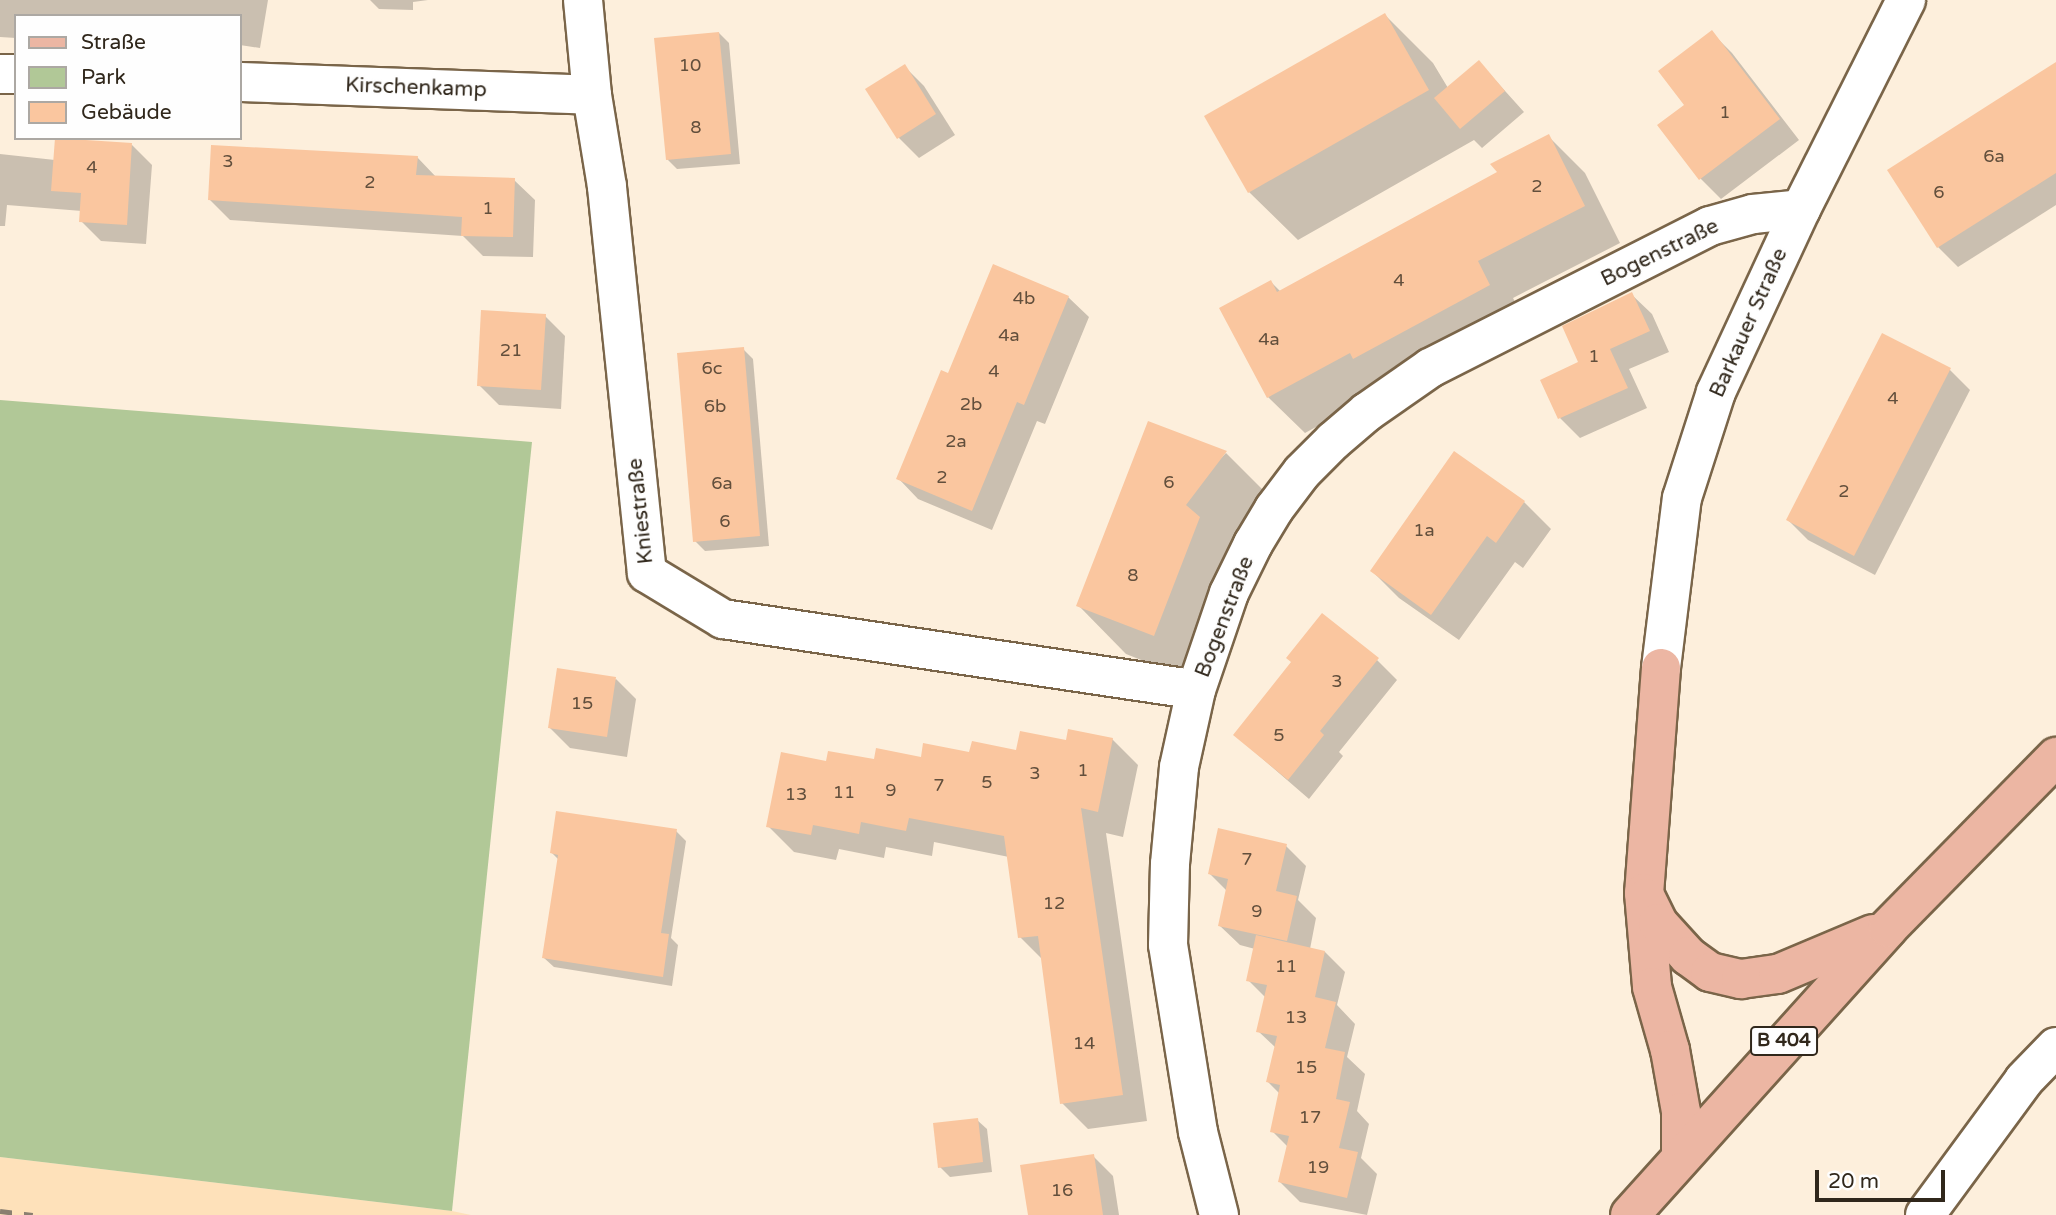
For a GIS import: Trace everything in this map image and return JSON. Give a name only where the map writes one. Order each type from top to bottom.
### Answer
[{"type":"main road","points":[[1661,668],[1644,892],[1652,987],[1670,1050],[1681,1112],[1681,1155]]},
{"type":"main road","name":"B 404","points":[[1630,1215],[1681,1155],[1888,928],[2056,757]]},
{"type":"main road","points":[[1644,892],[1658,923],[1688,956],[1710,972],[1741,979],[1778,974],[1800,967],[1888,928]]},
{"type":"street","points":[[583,0],[592,94]]},
{"type":"street","name":"Barkauer Straße","points":[[1661,668],[1682,498],[1716,392],[1801,209],[1906,0]]},
{"type":"street","name":"Kirschenkamp","points":[[242,82],[592,94]]},
{"type":"street","name":"Kniestraße","points":[[592,94],[607,187],[647,573],[723,619],[1196,690]]},
{"type":"street","name":"Bogenstraße","points":[[1219,1215],[1198,1132],[1168,945],[1174,807],[1179,767],[1196,690],[1229,593],[1274,509],[1302,472],[1367,412],[1430,368],[1710,226],[1754,214],[1801,209]]},
{"type":"street","points":[[1925,1215],[2024,1080],[2056,1046]]},
{"type":"shaded area","points":[[0,1157],[452,1211],[471,1215],[0,1215]]},
{"type":"green space","points":[[0,400],[532,442],[452,1211],[0,1157]]},
{"type":"building","points":[[1385,13],[1429,90],[1248,193],[1204,116]]},
{"type":"building","points":[[1712,30],[1780,119],[1699,180],[1657,125],[1684,105],[1658,71]]},
{"type":"building","points":[[719,32],[731,154],[666,160],[654,38]]},
{"type":"building","points":[[1479,60],[1505,91],[1460,129],[1434,98]]},
{"type":"building","points":[[2056,62],[2056,173],[1937,248],[1887,170]]},
{"type":"building","points":[[905,64],[936,114],[897,139],[865,89]]},
{"type":"building","points":[[1549,134],[1585,206],[1478,261],[1490,285],[1353,359],[1350,353],[1267,398],[1219,308],[1271,280],[1277,292],[1497,172],[1490,164]]},
{"type":"building","points":[[55,140],[132,143],[127,225],[79,222],[81,193],[51,191]]},
{"type":"building","points":[[211,145],[418,156],[416,175],[515,178],[513,237],[461,236],[462,217],[208,200]]},
{"type":"building","points":[[993,264],[1069,296],[1024,405],[1017,402],[972,511],[896,479],[941,370],[948,373]]},
{"type":"building","points":[[1632,292],[1650,331],[1610,349],[1628,388],[1558,419],[1540,380],[1578,362],[1562,326]]},
{"type":"building","points":[[481,310],[546,314],[541,390],[477,386]]},
{"type":"building","points":[[1882,333],[1951,368],[1854,556],[1786,520]]},
{"type":"building","points":[[744,347],[760,536],[693,542],[677,353]]},
{"type":"building","points":[[1148,421],[1227,451],[1186,505],[1200,517],[1154,636],[1076,606]]},
{"type":"building","points":[[1454,451],[1525,501],[1496,543],[1487,536],[1431,615],[1370,571]]},
{"type":"building","points":[[1322,613],[1379,658],[1320,731],[1324,735],[1288,780],[1233,735],[1291,662],[1286,658]]},
{"type":"building","points":[[557,668],[616,677],[607,737],[548,728]]},
{"type":"building","points":[[1068,729],[1113,738],[1098,812],[1081,808],[1123,1095],[1060,1104],[1038,936],[1018,938],[1004,836],[909,818],[906,831],[861,822],[859,834],[813,825],[811,835],[766,827],[781,752],[826,761],[828,751],[874,759],[876,748],[921,757],[923,743],[969,752],[972,741],[1016,750],[1020,731],[1066,740]]},
{"type":"building","points":[[556,811],[677,829],[661,933],[669,934],[663,977],[542,958],[558,855],[550,853]]},
{"type":"building","points":[[1218,828],[1287,844],[1276,891],[1297,896],[1287,941],[1218,926],[1228,879],[1208,874]]},
{"type":"building","points":[[1256,935],[1325,951],[1315,997],[1336,1002],[1325,1048],[1345,1052],[1336,1099],[1350,1102],[1339,1148],[1358,1152],[1347,1198],[1278,1182],[1289,1136],[1270,1132],[1280,1085],[1266,1082],[1277,1036],[1256,1032],[1267,985],[1246,981]]},
{"type":"building","points":[[978,1118],[983,1162],[938,1168],[933,1123]]},
{"type":"building","points":[[1094,1154],[1103,1215],[1028,1215],[1020,1165]]},
{"type":"railway","points":[[0,1211],[33,1215]]}]
